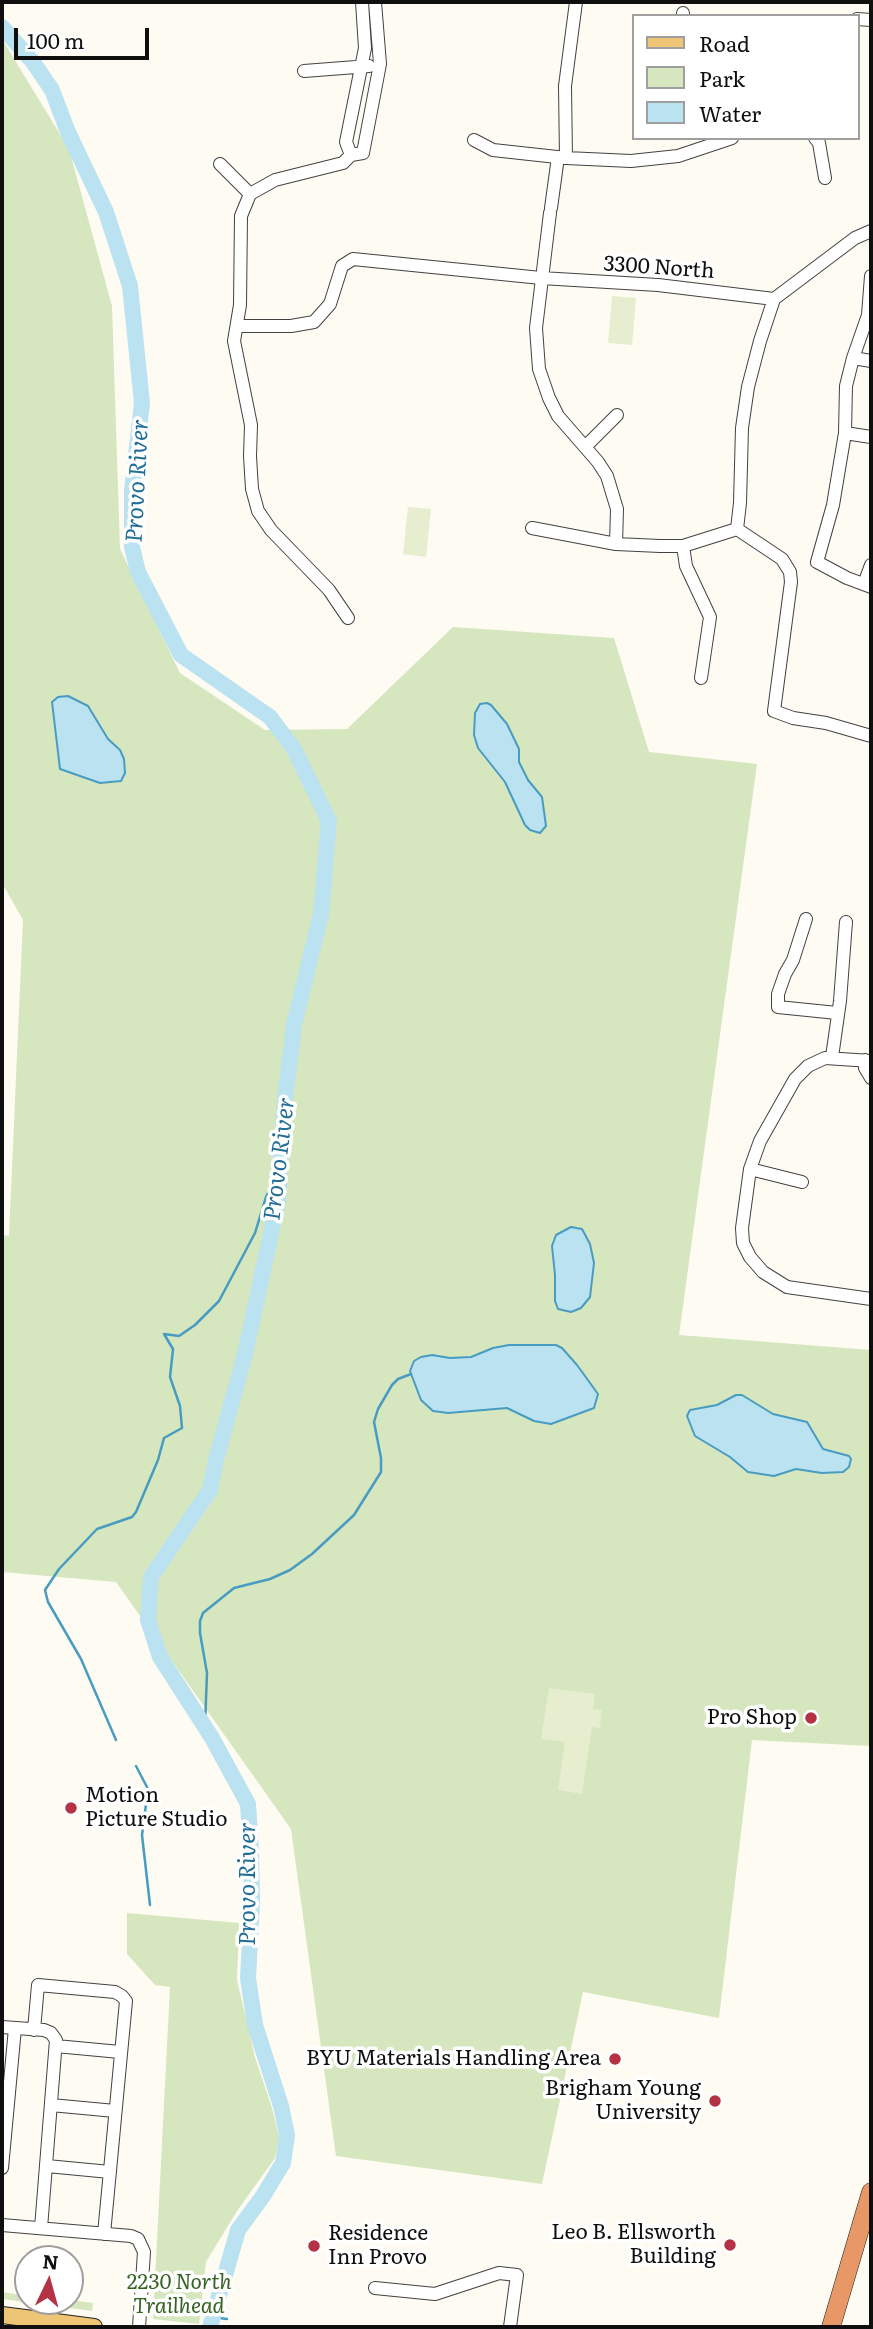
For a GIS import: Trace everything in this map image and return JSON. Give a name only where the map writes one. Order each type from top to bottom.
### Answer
[{"type":"highway","points":[[832,2325],[871,2192]]},
{"type":"main road","points":[[2,2315],[94,2327]]},
{"type":"street","points":[[351,155],[346,142],[365,48],[362,2]]},
{"type":"street","points":[[348,618],[329,590],[271,530],[258,511],[252,489],[249,438],[251,425],[234,341],[240,305],[241,216],[250,194],[275,180],[343,163],[351,155],[363,153],[380,64],[375,2]]},
{"type":"street","points":[[576,2],[565,86],[562,157],[550,210],[536,342],[539,369],[558,416],[586,447],[607,476],[614,493],[618,517],[616,544]]},
{"type":"street","points":[[304,71],[380,64]]},
{"type":"street","points":[[474,140],[493,150],[562,157],[650,160],[678,156],[724,140]]},
{"type":"street","points":[[816,140],[825,178]]},
{"type":"street","points":[[220,164],[250,194]]},
{"type":"street","points":[[737,529],[742,428],[748,387],[774,299],[855,238],[871,231]]},
{"type":"street","name":"3300 North","points":[[237,326],[290,326],[314,322],[330,304],[342,267],[353,259],[541,278],[658,285],[774,299]]},
{"type":"street","points":[[871,276],[868,315],[846,386],[845,433],[831,518],[817,562],[868,585],[871,565]]},
{"type":"street","points":[[853,358],[871,361]]},
{"type":"street","points":[[586,447],[617,415]]},
{"type":"street","points":[[845,433],[871,437]]},
{"type":"street","points":[[532,528],[616,544],[683,546],[737,529]]},
{"type":"street","points":[[737,529],[782,559],[790,572],[790,593],[774,711],[871,736]]},
{"type":"street","points":[[683,546],[685,566],[710,617],[701,678]]},
{"type":"street","points":[[806,919],[793,960],[778,994],[778,1007],[837,1013]]},
{"type":"street","points":[[832,1057],[846,922]]},
{"type":"street","points":[[871,1078],[865,1069],[868,1060],[832,1057],[808,1066],[795,1079],[760,1141],[750,1169],[742,1228],[743,1243],[750,1257],[763,1272],[787,1287],[871,1298]]},
{"type":"street","points":[[750,1169],[803,1182]]},
{"type":"street","points":[[34,2030],[38,1985],[115,1992],[126,2001],[104,2234]]},
{"type":"street","points":[[2,2168],[8,2027],[51,2034],[56,2040],[56,2046],[41,2228]]},
{"type":"street","points":[[56,2046],[120,2052]]},
{"type":"street","points":[[51,2105],[115,2111]]},
{"type":"street","points":[[47,2166],[110,2172]]},
{"type":"street","points":[[2,2225],[135,2237],[143,2245],[139,2327]]},
{"type":"street","points":[[375,2288],[435,2294],[499,2273],[517,2275],[510,2327]]},
{"type":"green space","points":[[2,39],[69,149],[112,306],[120,549],[180,673],[265,730],[347,729],[453,627],[614,638],[649,752],[757,764],[679,1335],[871,1350],[871,1746],[752,1740],[719,2018],[583,1992],[542,2184],[336,2156],[291,1829],[116,1582],[2,1572],[2,1235],[9,1236],[23,920],[2,883]]},
{"type":"green space","points":[[612,296],[636,298],[632,345],[608,343]]},
{"type":"green space","points":[[408,507],[431,509],[426,557],[403,554]]},
{"type":"green space","points":[[549,1688],[595,1694],[593,1709],[602,1710],[600,1728],[592,1727],[582,1794],[558,1790],[565,1742],[541,1739]]},
{"type":"green space","name":"2230 North Trailhead","points":[[127,1913],[239,1923],[237,1980],[255,2057],[279,2137],[275,2158],[237,2211],[206,2262],[199,2324],[153,2319],[170,1987],[155,1985],[127,1954]]},
{"type":"green space","points":[[2,2292],[14,2294],[14,2301],[2,2299]]},
{"type":"green space","points":[[84,2302],[93,2303],[92,2311],[84,2310]]},
{"type":"water","points":[[68,696],[88,706],[108,739],[120,750],[125,773],[121,781],[100,783],[60,769],[52,702],[58,697]]},
{"type":"water","points":[[487,703],[507,724],[519,749],[519,762],[528,780],[542,797],[546,826],[540,833],[525,825],[505,782],[478,748],[474,735],[475,713],[480,704]]},
{"type":"water","points":[[571,1227],[582,1229],[590,1244],[594,1263],[590,1297],[581,1308],[571,1312],[558,1309],[555,1301],[552,1246],[556,1235]]},
{"type":"water","points":[[509,1345],[556,1345],[562,1348],[598,1394],[594,1408],[551,1424],[534,1421],[507,1408],[448,1413],[433,1411],[421,1400],[410,1371],[414,1361],[432,1355],[471,1357]]},
{"type":"water","points":[[736,1395],[742,1395],[773,1414],[807,1422],[823,1449],[849,1456],[849,1467],[843,1472],[822,1473],[796,1469],[774,1476],[748,1472],[730,1457],[695,1436],[687,1416],[690,1410],[717,1405]]},
{"type":"waterway","name":"Provo River","points":[[2,27],[33,62],[52,90],[68,132],[106,212],[130,286],[142,403],[132,491],[132,547],[138,572],[181,655],[270,717],[294,749],[329,821],[321,914],[294,1025],[285,1098],[278,1201],[245,1354],[210,1490],[151,1577],[148,1620],[160,1657],[212,1738],[248,1804],[252,1901],[248,1978],[255,2025],[281,2106],[287,2135],[283,2163],[238,2230],[210,2327]]},
{"type":"waterway","points":[[116,1740],[81,1659],[48,1602],[45,1590],[59,1569],[97,1529],[132,1517],[136,1512],[158,1460],[164,1438],[182,1428],[180,1406],[170,1377],[173,1349],[164,1334],[179,1336],[195,1325],[219,1301],[255,1233],[266,1197],[281,1166]]},
{"type":"waterway","points":[[205,1726],[207,1673],[200,1633],[203,1613],[234,1588],[270,1579],[290,1570],[312,1554],[354,1515],[381,1472],[374,1422],[378,1409],[392,1385],[398,1379],[411,1374]]},
{"type":"waterway","points":[[136,1766],[148,1789],[142,1835],[150,1905]]},
{"type":"waterway","points":[[212,2317],[227,2319]]},
{"type":"place","name":"Pro Shop","points":[[811,1718]]},
{"type":"place","name":"Motion Picture Studio","points":[[71,1808]]},
{"type":"place","name":"BYU Materials Handling Area","points":[[615,2059]]},
{"type":"place","name":"Brigham Young University","points":[[715,2101]]},
{"type":"place","name":"Leo B. Ellsworth Building","points":[[730,2245]]},
{"type":"place","name":"Residence Inn Provo","points":[[314,2246]]}]
